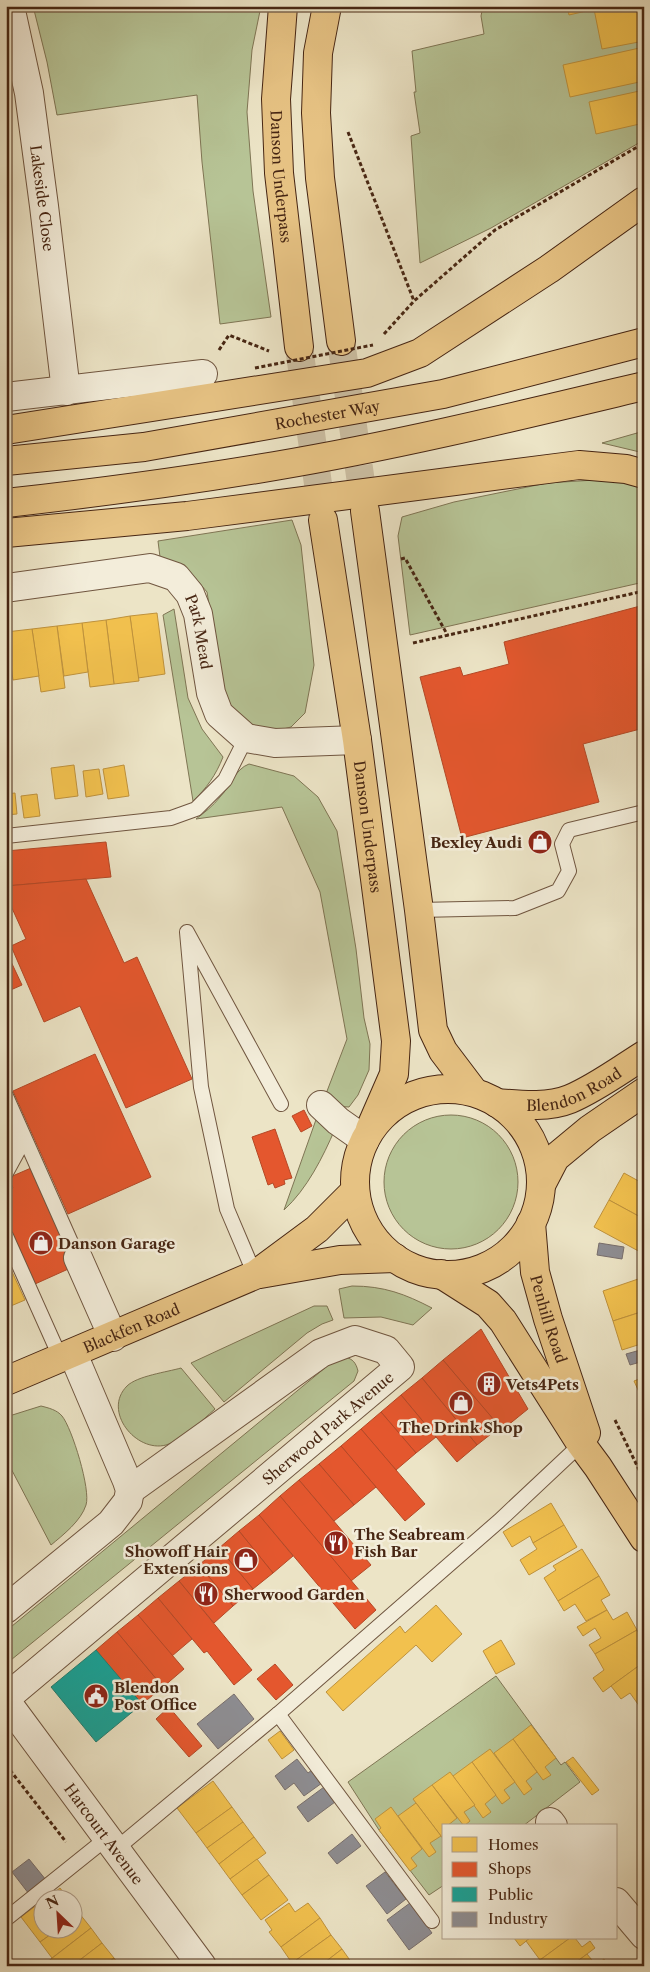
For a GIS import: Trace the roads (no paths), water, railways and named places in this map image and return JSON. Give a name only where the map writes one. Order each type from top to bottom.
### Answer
[{"type":"main road","name":"Danson Underpass","points":[[283,6],[276,99],[279,173],[299,347]]},
{"type":"main road","points":[[327,6],[318,53],[316,113],[320,178],[341,341]]},
{"type":"main road","points":[[6,430],[367,373],[420,353],[549,269],[644,201]]},
{"type":"main road","name":"Rochester Way","points":[[6,461],[144,446],[443,394],[644,342]]},
{"type":"main road","points":[[6,503],[100,493],[276,466],[451,431],[644,386]]},
{"type":"main road","points":[[6,533],[187,516],[579,465],[626,469],[644,474]]},
{"type":"main road","points":[[365,511],[419,910],[433,1030],[443,1052],[486,1097]]},
{"type":"main road","name":"Danson Underpass","points":[[323,520],[356,740],[396,1040],[394,1074],[368,1135]]},
{"type":"main road","name":"Blendon Road","points":[[486,1097],[533,1106],[569,1099],[644,1055]]},
{"type":"main road","name":"Penhill Road","points":[[445,1088],[486,1097],[516,1118],[530,1138],[538,1161],[541,1185],[538,1204],[531,1223],[515,1246],[493,1262],[468,1272],[440,1274],[417,1269],[395,1258],[375,1240],[366,1225],[355,1191],[355,1170],[368,1135],[390,1108],[416,1094],[445,1088]]},
{"type":"main road","points":[[541,1185],[555,1158],[590,1128],[644,1092]]},
{"type":"main road","name":"Blackfen Road","points":[[6,1381],[256,1274],[317,1229],[355,1191]]},
{"type":"main road","name":"Penhill Road","points":[[531,1223],[535,1272],[548,1319],[598,1467]]},
{"type":"main road","name":"Blackfen Road","points":[[256,1274],[340,1260],[395,1258]]},
{"type":"main road","name":"Penhill Road","points":[[440,1274],[488,1304],[503,1321],[581,1444],[644,1538]]},
{"type":"street","name":"Lakeside Close","points":[[10,6],[28,93],[44,206],[66,391]]},
{"type":"street","points":[[6,397],[203,374]]},
{"type":"street","name":"Park Mead","points":[[6,588],[150,568],[176,577],[190,594],[198,614],[211,693],[218,714],[246,738]]},
{"type":"street","points":[[246,738],[275,743],[356,740]]},
{"type":"street","points":[[321,1106],[338,1121],[368,1135]]},
{"type":"street","points":[[78,1258],[112,1337]]},
{"type":"street","name":"Sherwood Park Avenue","points":[[6,1700],[400,1367],[386,1350],[355,1340],[321,1353],[130,1490]]},
{"type":"street","points":[[6,1609],[111,1523],[126,1505],[130,1490],[67,1356]]},
{"type":"street","name":"Harcourt Avenue","points":[[6,1700],[202,1966]]},
{"type":"street","points":[[618,1904],[644,1935]]},
{"type":"lane","points":[[6,836],[171,818],[196,809],[225,780],[246,738]]},
{"type":"lane","points":[[419,910],[515,908],[558,891],[569,872],[562,844],[569,830],[644,812]]},
{"type":"lane","points":[[256,1274],[228,1209],[201,1087],[187,932],[281,1104]]},
{"type":"lane","points":[[6,1096],[78,1258]]},
{"type":"lane","points":[[6,1125],[18,1151],[6,1173]]},
{"type":"lane","points":[[6,1236],[67,1356]]},
{"type":"lane","points":[[6,1918],[80,1860],[111,1844],[278,1714],[499,1521],[581,1444]]},
{"type":"lane","points":[[278,1714],[432,1921]]},
{"type":"tunnel","points":[[341,341],[365,511]]},
{"type":"tunnel","points":[[299,347],[323,520]]},
{"type":"place","name":"Bexley Audi","points":[[540,842]]},
{"type":"place","name":"Danson Garage","points":[[41,1243]]},
{"type":"place","name":"Vets4Pets","points":[[489,1384]]},
{"type":"place","name":"The Drink Shop","points":[[461,1403]]},
{"type":"place","name":"The Seabream Fish Bar","points":[[336,1543]]},
{"type":"place","name":"Showoff Hair Extensions","points":[[246,1560]]},
{"type":"place","name":"Sherwood Garden","points":[[206,1594]]},
{"type":"place","name":"Blendon Post Office","points":[[96,1696]]}]
